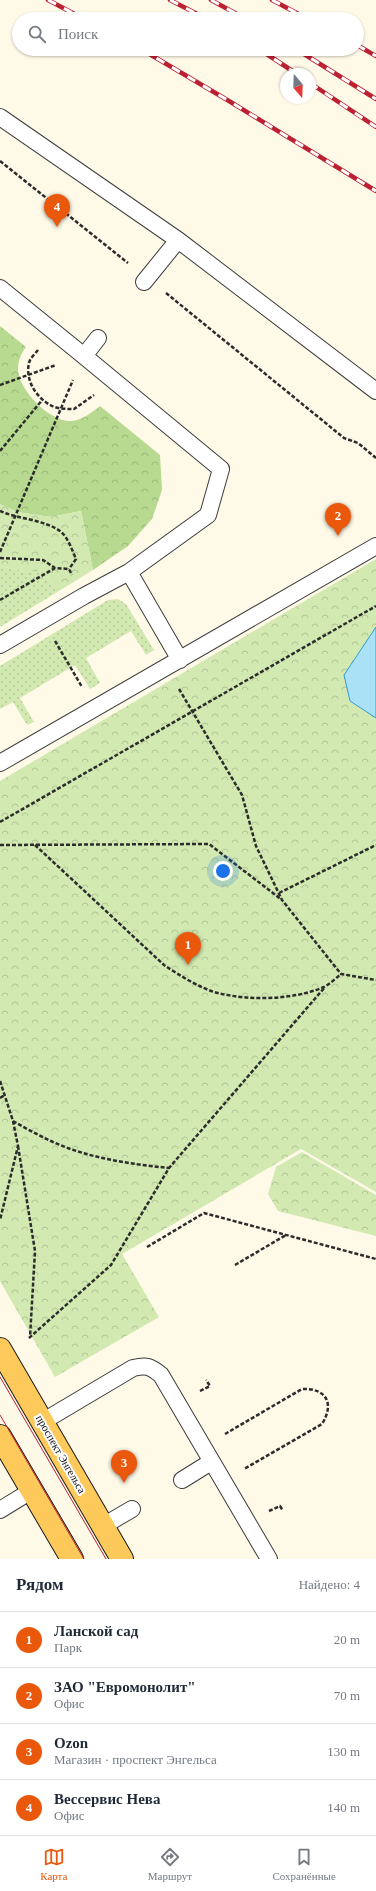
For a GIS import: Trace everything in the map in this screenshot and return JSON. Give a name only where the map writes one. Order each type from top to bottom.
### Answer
[{"type":"main road","name":"проспект Энгельса","points":[[0,1349],[122,1559]]},
{"type":"main road","points":[[0,1436],[72,1559]]},
{"type":"lane","points":[[0,117],[178,240],[376,391]]},
{"type":"lane","points":[[144,282],[178,240]]},
{"type":"lane","points":[[0,288],[112,378],[221,469],[208,515],[129,572],[84,596],[0,645]]},
{"type":"lane","points":[[84,356],[98,338]]},
{"type":"lane","points":[[0,763],[376,546]]},
{"type":"lane","points":[[129,572],[180,660]]},
{"type":"lane","points":[[42,1422],[133,1368],[143,1366],[153,1368],[161,1375],[268,1559]]},
{"type":"lane","points":[[182,1480],[212,1462]]},
{"type":"lane","points":[[0,1510],[32,1490]]},
{"type":"lane","points":[[102,1526],[132,1509]]},
{"type":"path","points":[[0,161],[123,258]]},
{"type":"path","points":[[170,297],[344,438],[358,443],[376,458]]},
{"type":"path","points":[[52,330],[29,361],[28,375],[35,392],[43,399],[52,406],[74,409],[88,400],[112,378]]},
{"type":"path","points":[[0,385],[84,356]]},
{"type":"path","points":[[0,552],[84,356]]},
{"type":"path","points":[[0,451],[43,399]]},
{"type":"path","points":[[0,512],[48,525],[61,532],[70,544],[76,559],[69,569]]},
{"type":"path","points":[[0,558],[43,560],[55,568],[69,569]]},
{"type":"path","points":[[0,595],[1,599],[55,568]]},
{"type":"path","points":[[69,569],[84,596]]},
{"type":"path","points":[[0,822],[376,606]]},
{"type":"path","points":[[42,620],[95,709]]},
{"type":"path","points":[[166,668],[242,795],[256,846],[282,900]]},
{"type":"path","points":[[0,845],[209,844],[282,900],[341,974],[376,980]]},
{"type":"path","points":[[279,893],[376,844]]},
{"type":"path","points":[[35,845],[164,965],[185,978],[217,993],[237,996],[266,997],[300,994],[325,987]]},
{"type":"path","points":[[0,1081],[13,1121],[35,1251],[30,1338],[110,1265],[169,1168],[325,987],[341,974]]},
{"type":"path","points":[[0,1098],[5,1095]]},
{"type":"path","points":[[13,1121],[52,1141],[80,1151],[133,1164],[169,1168]]},
{"type":"path","points":[[0,1220],[18,1146]]},
{"type":"path","points":[[147,1247],[204,1213],[376,1259]]},
{"type":"path","points":[[235,1265],[286,1235]]},
{"type":"path","points":[[203,1447],[302,1389],[313,1388],[323,1394],[328,1403],[328,1414],[322,1424],[223,1482]]},
{"type":"green space","points":[[0,326],[26,347],[21,355],[18,370],[24,386],[36,403],[53,416],[62,420],[70,421],[82,418],[100,406],[160,455],[162,490],[152,519],[128,546],[93,570],[81,511],[51,517],[17,512],[0,504]]},
{"type":"green space","points":[[0,504],[17,512],[51,517],[81,511],[93,570],[59,591],[42,571],[23,571],[0,566]]},
{"type":"green space","points":[[376,559],[376,1192],[301,1149],[122,1254],[159,1317],[55,1377],[0,1281],[0,781]]},
{"type":"green space","points":[[0,566],[23,571],[42,571],[59,591],[0,627]]},
{"type":"green space","points":[[118,599],[126,604],[154,650],[146,655],[131,631],[86,658],[100,683],[90,689],[75,665],[20,698],[34,722],[27,725],[13,702],[0,709],[0,666],[108,600]]},
{"type":"green space","points":[[302,1152],[376,1195],[376,1236],[278,1211],[268,1194],[276,1167]]},
{"type":"water","points":[[376,627],[376,718],[350,701],[344,675]]},
{"type":"tram line","points":[[0,1377],[106,1559]]},
{"type":"tram line","points":[[0,1415],[84,1559]]},
{"type":"railway","points":[[48,0],[71,12]]},
{"type":"railway","points":[[170,0],[193,12]]},
{"type":"railway","points":[[211,0],[233,12]]},
{"type":"railway","points":[[272,0],[295,12]]},
{"type":"railway","points":[[364,49],[376,56]]},
{"type":"railway","points":[[153,56],[376,191]]},
{"type":"railway","points":[[270,56],[288,68]]},
{"type":"railway","points":[[307,56],[376,99]]},
{"type":"railway","points":[[316,87],[376,127]]},
{"type":"place","name":"Вессервис Нева","points":[[57,227]]},
{"type":"place","name":"ЗАО \"Евромонолит\"","points":[[338,536]]},
{"type":"place","name":"Ланской сад","points":[[188,965]]},
{"type":"place","name":"Ozon","points":[[124,1483]]}]
